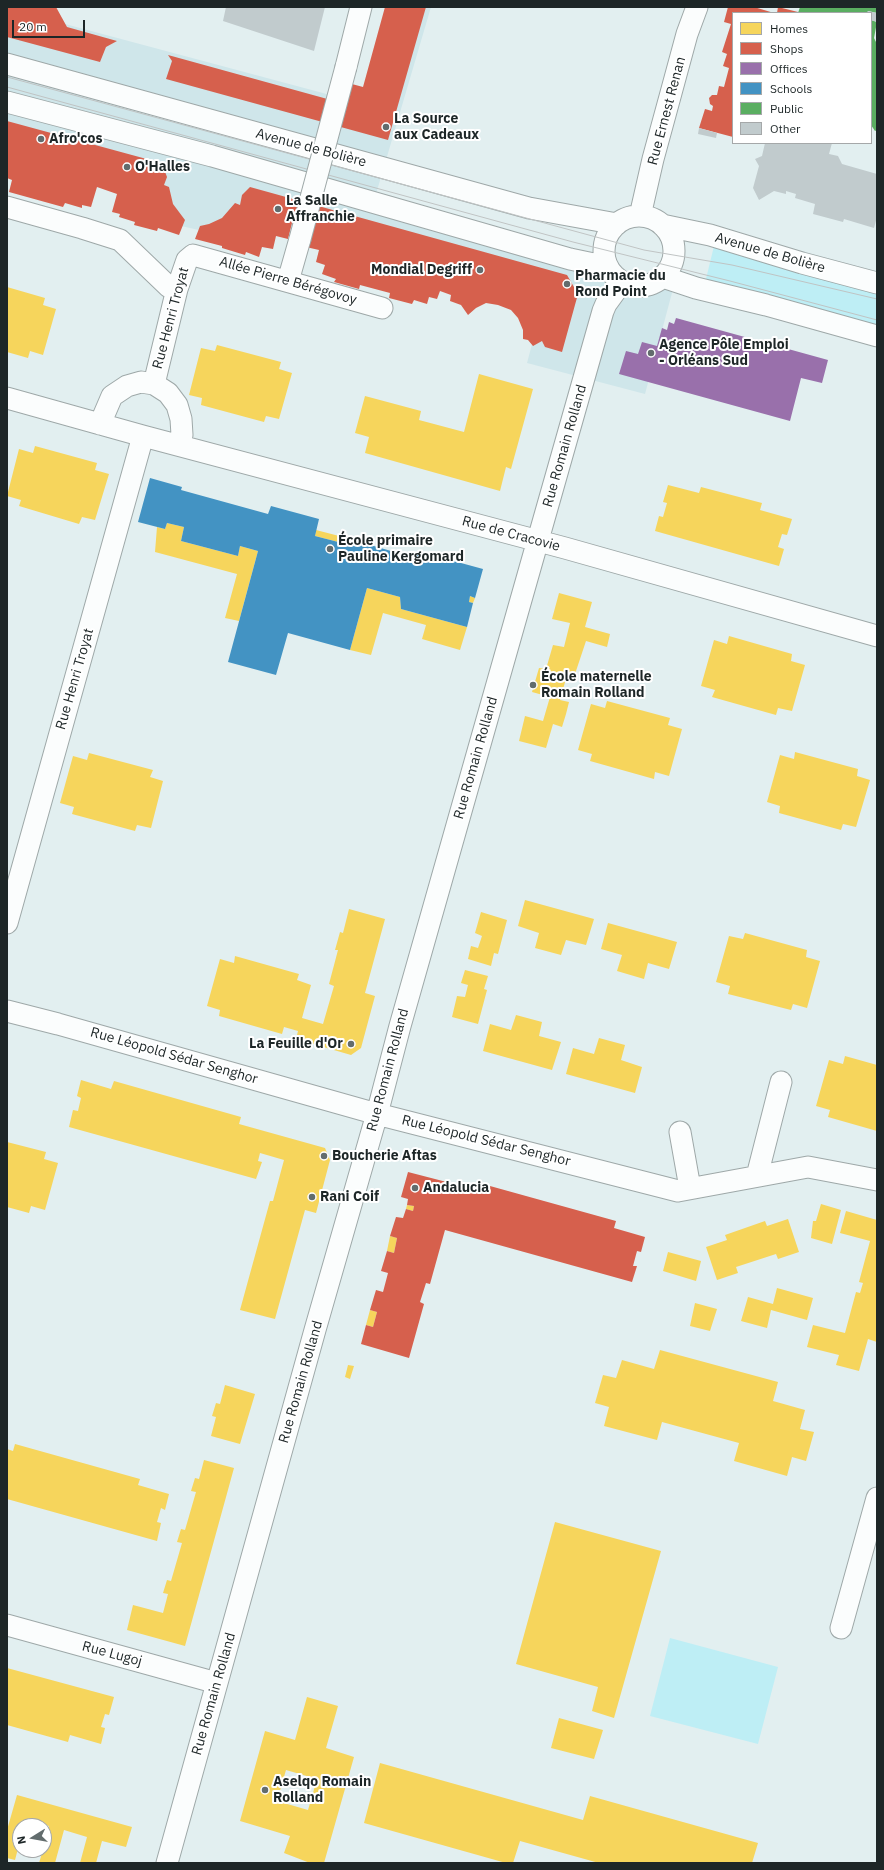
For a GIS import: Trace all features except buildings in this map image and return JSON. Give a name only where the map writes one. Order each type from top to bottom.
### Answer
[{"type":"street","points":[[288,281],[361,7]]},
{"type":"street","name":"Rue Ernest Renan","points":[[640,216],[653,159],[687,34],[697,7]]},
{"type":"street","name":"Avenue de Bolière","points":[[7,64],[529,208],[618,224]]},
{"type":"street","points":[[7,102],[212,156],[570,259],[608,267]]},
{"type":"street","points":[[7,207],[120,240],[169,287],[177,290]]},
{"type":"street","points":[[640,216],[652,219],[662,225],[669,234],[673,244],[674,255],[671,266],[664,277],[654,283],[644,286],[632,286],[622,282],[614,276],[608,267],[604,258],[606,239],[618,224],[632,217],[640,216]]},
{"type":"street","name":"Avenue de Bolière","points":[[662,225],[710,235],[802,263],[877,283]]},
{"type":"street","name":"Rue Henri Troyat","points":[[154,384],[177,290],[187,260],[194,255]]},
{"type":"street","name":"Allée Pierre Bérégovoy","points":[[194,255],[382,308]]},
{"type":"street","points":[[664,277],[696,288],[766,305],[877,336]]},
{"type":"street","name":"Rue Romain Rolland","points":[[167,1863],[377,1114],[400,1026],[603,311],[606,304],[622,282]]},
{"type":"street","name":"Rue Henri Troyat","points":[[100,424],[112,396],[127,386],[141,382],[154,384],[168,393],[177,405],[182,420],[182,435],[179,446]]},
{"type":"street","points":[[7,398],[143,436]]},
{"type":"street","name":"Rue Henri Troyat","points":[[7,923],[143,436]]},
{"type":"street","name":"Rue de Cracovie","points":[[143,436],[538,541],[877,636]]},
{"type":"street","name":"Rue Léopold Sédar Senghor","points":[[7,1011],[377,1114],[678,1191],[808,1167],[877,1180]]},
{"type":"street","points":[[757,1176],[781,1082]]},
{"type":"street","points":[[680,1132],[690,1188]]},
{"type":"street","points":[[841,1628],[877,1498]]},
{"type":"street","name":"Rue Lugoj","points":[[7,1625],[217,1683]]},
{"type":"shaded area","points":[[7,7],[9,9],[364,104],[393,7],[431,7],[376,194],[673,289],[645,394],[527,363],[540,314],[527,295],[252,215],[212,233],[168,223],[144,186],[7,150]]},
{"type":"shaded area","points":[[714,246],[877,291],[877,326],[705,283]]},
{"type":"shaded area","points":[[670,1638],[778,1667],[758,1744],[650,1716]]},
{"type":"tram line","points":[[7,77],[644,250],[732,265],[877,299]]},
{"type":"tram line","points":[[7,87],[573,242],[730,281],[877,320]]},
{"type":"place","name":"La Source aux Cadeaux","points":[[386,127]]},
{"type":"place","name":"Afro'cos","points":[[41,139]]},
{"type":"place","name":"O'Halles","points":[[127,167]]},
{"type":"place","name":"La Salle Affranchie","points":[[278,209]]},
{"type":"place","name":"Mondial Degriff","points":[[480,270]]},
{"type":"place","name":"Pharmacie du Rond Point","points":[[567,284]]},
{"type":"place","name":"Agence Pôle Emploi - Orléans Sud","points":[[651,353]]},
{"type":"place","name":"École primaire Pauline Kergomard","points":[[330,549]]},
{"type":"place","name":"École maternelle Romain Rolland","points":[[533,685]]},
{"type":"place","name":"La Feuille d'Or","points":[[351,1044]]},
{"type":"place","name":"Boucherie Aftas","points":[[324,1156]]},
{"type":"place","name":"Andalucia","points":[[415,1188]]},
{"type":"place","name":"Rani Coif","points":[[312,1197]]},
{"type":"place","name":"Aselqo Romain Rolland","points":[[265,1790]]}]
